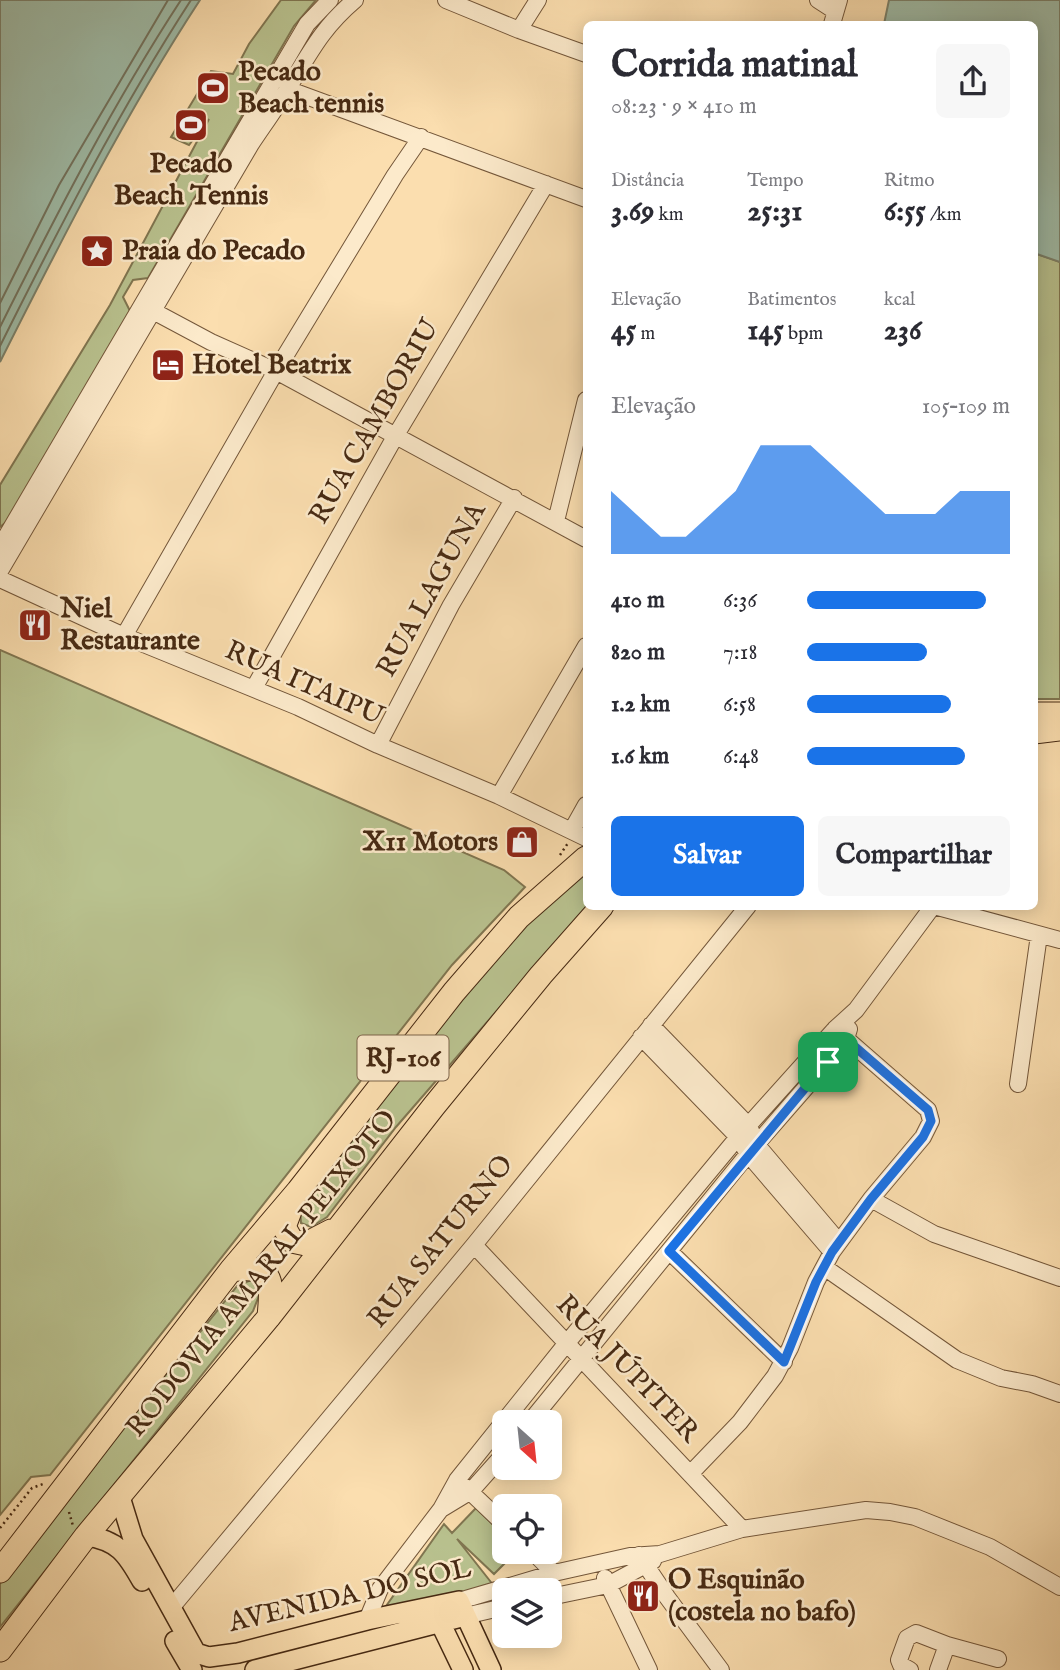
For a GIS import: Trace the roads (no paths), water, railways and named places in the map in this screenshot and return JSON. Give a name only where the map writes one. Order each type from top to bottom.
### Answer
[{"type":"highway","points":[[1038,714],[1060,714]]},
{"type":"highway","points":[[1038,732],[1060,729]]},
{"type":"highway","name":"RODOVIA AMARAL PEIXOTO","points":[[0,1572],[56,1486],[298,1191],[454,992],[519,917],[583,861]]},
{"type":"highway","name":"RODOVIA AMARAL PEIXOTO","points":[[0,1650],[82,1541],[269,1317],[533,985],[599,910]]},
{"type":"highway","points":[[298,1191],[284,1227],[292,1241],[301,1244],[313,1242],[340,1226]]},
{"type":"highway","points":[[231,1270],[251,1267],[264,1273],[271,1283],[269,1317]]},
{"type":"main road","points":[[120,1497],[133,1539],[171,1608],[188,1665]]},
{"type":"main road","points":[[82,1541],[105,1539],[126,1556],[160,1611],[188,1665]]},
{"type":"main road","points":[[462,1608],[491,1670]]},
{"type":"main road","name":"AVENIDA DO SOL","points":[[255,1670],[295,1666],[462,1608]]},
{"type":"main road","points":[[437,1615],[463,1670]]},
{"type":"main road","name":"AVENIDA DO SOL","points":[[188,1665],[209,1657],[237,1653],[367,1620],[437,1615]]},
{"type":"street","points":[[0,547],[307,24],[330,0]]},
{"type":"street","points":[[0,571],[251,144],[320,35],[337,15],[355,0]]},
{"type":"street","points":[[446,0],[583,53]]},
{"type":"street","points":[[519,30],[538,0]]},
{"type":"street","points":[[818,0],[835,12]]},
{"type":"street","points":[[287,89],[583,199]]},
{"type":"street","points":[[124,636],[276,371],[421,137]]},
{"type":"street","name":"RUA CAMBORIU","points":[[254,688],[396,435],[546,184]]},
{"type":"street","points":[[153,311],[211,342],[276,371],[583,537]]},
{"type":"street","points":[[556,521],[583,412]]},
{"type":"street","name":"RUA LAGUNA","points":[[378,745],[450,605],[514,498]]},
{"type":"street","name":"RUA ITAIPU","points":[[0,579],[124,636],[254,688],[378,745],[499,796],[570,836],[583,838]]},
{"type":"street","points":[[499,796],[583,651]]},
{"type":"street","points":[[570,836],[583,811]]},
{"type":"street","name":"RUA SATURNO","points":[[171,1608],[474,1245],[745,910]]},
{"type":"street","points":[[540,1410],[752,1150],[931,910]]},
{"type":"street","points":[[948,910],[1060,940]]},
{"type":"street","points":[[1018,1084],[1039,935]]},
{"type":"street","points":[[646,1031],[743,1131],[752,1150],[836,1247]]},
{"type":"street","points":[[691,1473],[740,1422],[784,1362],[824,1267],[836,1247],[871,1199],[928,1130],[931,1121],[928,1110],[841,1034]]},
{"type":"street","points":[[367,1620],[380,1589],[441,1509],[457,1480],[566,1344],[743,1131],[841,1034]]},
{"type":"street","points":[[871,1199],[934,1234],[1060,1278]]},
{"type":"street","name":"RUA JÚPITER","points":[[474,1245],[742,1529]]},
{"type":"street","points":[[669,1251],[784,1362]]},
{"type":"street","points":[[824,1267],[957,1360],[1001,1378],[1032,1384],[1060,1394]]},
{"type":"street","points":[[441,1509],[471,1491],[492,1467]]},
{"type":"street","points":[[457,1480],[492,1512]]},
{"type":"street","name":"AVENIDA DO SOL","points":[[462,1608],[554,1573],[599,1563],[642,1561],[742,1529],[866,1510],[915,1517],[990,1547],[1060,1587]]},
{"type":"street","points":[[642,1561],[721,1670]]},
{"type":"street","name":"AVENIDA DO SOL","points":[[562,1595],[608,1585],[642,1561]]},
{"type":"street","points":[[599,1563],[649,1670]]},
{"type":"street","points":[[545,1564],[554,1573]]},
{"type":"street","name":"AVENIDA DO SOL","points":[[462,1608],[492,1607]]},
{"type":"street","points":[[910,1670],[901,1665],[899,1660],[907,1638],[916,1633],[998,1659]]},
{"type":"street","points":[[938,1670],[947,1645]]},
{"type":"water","points":[[0,0],[200,0],[120,133],[0,362]]},
{"type":"water","points":[[889,0],[1060,0],[1060,262],[1038,254],[1038,21],[885,21]]},
{"type":"place","name":"Pecado Beach tennis","points":[[213,88]]},
{"type":"place","name":"Pecado Beach Tennis","points":[[191,125]]},
{"type":"place","name":"Praia do Pecado","points":[[97,251]]},
{"type":"place","name":"Hotel Beatrix","points":[[168,365]]},
{"type":"place","name":"Niel Restaurante","points":[[35,625]]},
{"type":"place","name":"X11 Motors","points":[[522,842]]},
{"type":"place","name":"O Esquinão (costela no bafo)","points":[[643,1596]]}]
